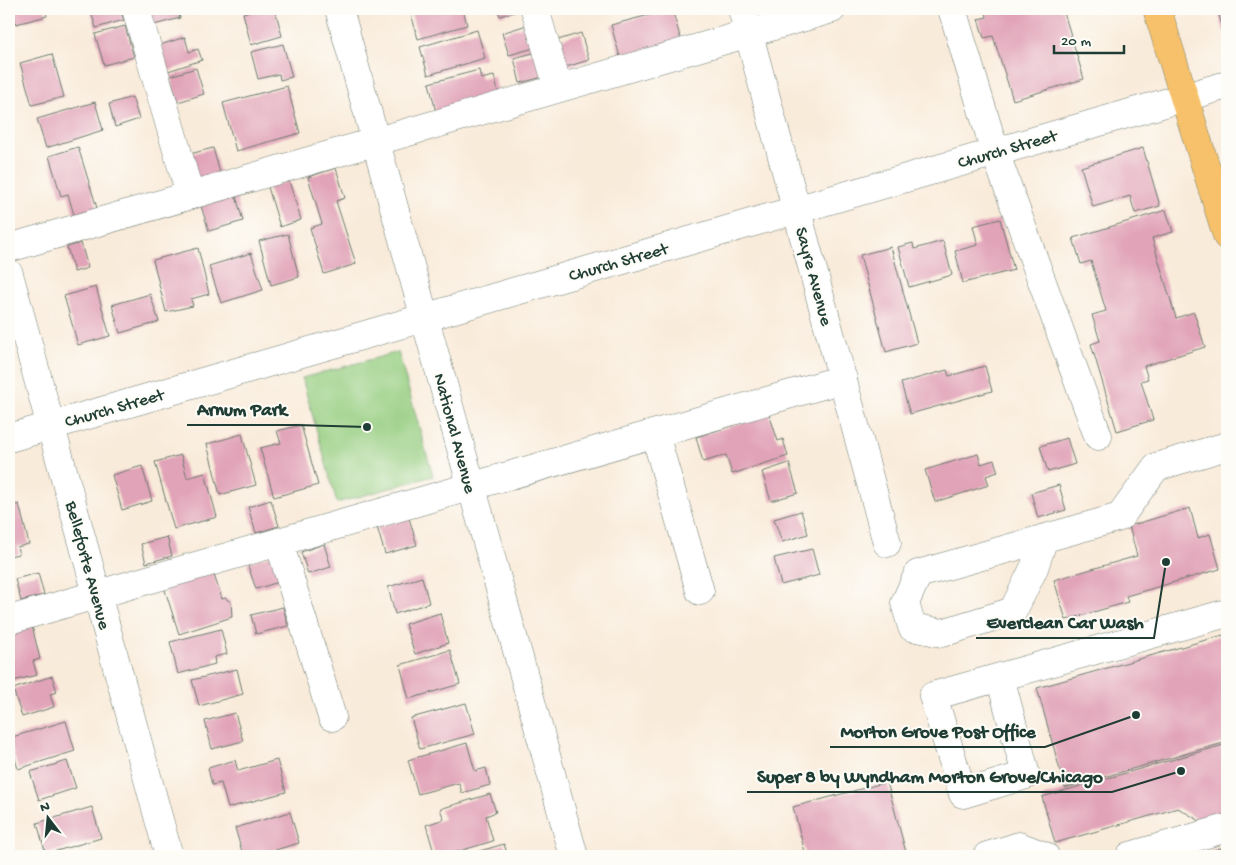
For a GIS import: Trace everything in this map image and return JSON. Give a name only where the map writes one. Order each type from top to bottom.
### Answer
[{"type":"main road","points":[[1157,9],[1223,208],[1227,236]]},
{"type":"street","points":[[136,9],[190,196]]},
{"type":"street","name":"National Avenue","points":[[339,9],[574,856]]},
{"type":"street","points":[[535,9],[558,88]]},
{"type":"street","points":[[9,248],[558,88],[745,20],[832,9]]},
{"type":"street","points":[[952,9],[995,152],[1098,436]]},
{"type":"street","name":"Sayre Avenue","points":[[745,20],[887,543]]},
{"type":"street","name":"Church Street","points":[[9,438],[1227,85]]},
{"type":"street","name":"Belleforte Avenue","points":[[9,274],[169,856]]},
{"type":"street","points":[[9,620],[843,379]]},
{"type":"street","points":[[655,434],[700,591]]},
{"type":"street","points":[[1044,538],[1034,568],[1012,611],[942,633],[912,627],[904,603],[918,574],[1044,538],[1120,517],[1156,467],[1227,446]]},
{"type":"street","points":[[279,542],[332,717]]},
{"type":"street","points":[[1000,677],[1227,613]]},
{"type":"street","points":[[1130,856],[1227,828]]},
{"type":"street","points":[[987,856],[1020,846],[1045,856]]},
{"type":"green space","points":[[398,352],[433,476],[337,503],[302,378]]},
{"type":"building","points":[[12,9],[45,9],[47,16],[16,24]]},
{"type":"building","points":[[90,9],[120,9],[124,20],[96,28]]},
{"type":"building","points":[[149,9],[177,9],[180,18],[154,25]]},
{"type":"building","points":[[258,9],[275,9],[282,36],[251,45],[243,13]]},
{"type":"building","points":[[463,9],[467,25],[418,39],[410,10]]},
{"type":"building","points":[[498,9],[524,9],[500,16]]},
{"type":"building","points":[[672,9],[681,40],[620,57],[611,25]]},
{"type":"building","points":[[985,9],[1063,9],[1084,79],[1013,100],[993,36],[984,38],[978,19],[987,17]]},
{"type":"building","points":[[1217,9],[1227,9],[1227,31],[1224,32]]},
{"type":"building","points":[[527,25],[534,48],[509,55],[502,33]]},
{"type":"building","points":[[125,26],[134,57],[104,65],[95,34]]},
{"type":"building","points":[[477,30],[485,58],[428,75],[420,47]]},
{"type":"building","points":[[581,33],[589,60],[566,67],[558,40]]},
{"type":"building","points":[[185,37],[189,52],[198,49],[202,60],[168,71],[160,45]]},
{"type":"building","points":[[283,44],[292,77],[280,80],[279,74],[258,79],[251,52]]},
{"type":"building","points":[[537,52],[543,77],[520,83],[514,58]]},
{"type":"building","points":[[52,54],[64,97],[32,105],[20,63]]},
{"type":"building","points":[[196,68],[204,94],[178,102],[170,76]]},
{"type":"building","points":[[479,70],[481,79],[494,76],[499,95],[436,112],[429,83]]},
{"type":"building","points":[[287,86],[300,133],[236,151],[223,103]]},
{"type":"building","points":[[132,97],[139,119],[115,127],[109,104]]},
{"type":"building","points":[[95,102],[103,130],[46,148],[37,119]]},
{"type":"building","points":[[78,147],[97,208],[74,215],[68,194],[61,196],[49,156]]},
{"type":"building","points":[[213,148],[220,173],[197,180],[190,154]]},
{"type":"building","points":[[1143,148],[1160,206],[1135,213],[1130,196],[1093,207],[1081,167]]},
{"type":"building","points":[[336,168],[345,198],[336,201],[356,264],[324,274],[310,228],[322,224],[308,177]]},
{"type":"building","points":[[289,181],[301,220],[280,227],[268,187]]},
{"type":"building","points":[[236,196],[243,221],[209,231],[201,206]]},
{"type":"building","points":[[1166,210],[1173,232],[1152,238],[1176,318],[1194,312],[1205,347],[1144,366],[1148,379],[1141,381],[1153,420],[1117,431],[1091,344],[1100,341],[1092,315],[1106,311],[1091,261],[1081,264],[1073,238]]},
{"type":"building","points":[[1000,219],[1014,270],[963,283],[955,251],[978,245],[973,226]]},
{"type":"building","points":[[288,234],[299,277],[271,285],[259,241]]},
{"type":"building","points":[[943,241],[952,275],[909,287],[898,247],[913,243],[914,249]]},
{"type":"building","points":[[81,243],[88,268],[74,272],[67,247]]},
{"type":"building","points":[[891,247],[917,343],[886,352],[860,255]]},
{"type":"building","points":[[198,248],[209,294],[191,299],[193,306],[166,312],[153,260]]},
{"type":"building","points":[[251,253],[263,290],[221,303],[209,266]]},
{"type":"building","points":[[96,287],[110,336],[78,345],[64,296]]},
{"type":"building","points":[[150,294],[159,322],[120,333],[112,305]]},
{"type":"building","points":[[985,366],[992,391],[910,414],[901,383],[947,370],[949,376]]},
{"type":"building","points":[[769,414],[778,441],[783,439],[788,456],[732,474],[726,455],[703,462],[696,437]]},
{"type":"building","points":[[301,425],[318,485],[274,497],[260,448],[281,443],[277,431]]},
{"type":"building","points":[[242,434],[256,485],[220,495],[207,444]]},
{"type":"building","points":[[1067,438],[1075,464],[1048,472],[1040,446]]},
{"type":"building","points":[[978,454],[981,464],[994,460],[998,472],[986,476],[989,485],[935,502],[925,470]]},
{"type":"building","points":[[181,455],[187,478],[205,473],[217,517],[174,529],[155,462]]},
{"type":"building","points":[[789,463],[798,493],[771,501],[762,472]]},
{"type":"building","points":[[142,466],[152,501],[122,510],[112,475]]},
{"type":"building","points":[[1059,485],[1066,510],[1038,518],[1031,493]]},
{"type":"building","points":[[271,500],[279,526],[256,533],[248,507]]},
{"type":"building","points":[[19,504],[29,544],[17,547],[19,554],[9,556],[9,507]]},
{"type":"building","points":[[1190,508],[1198,538],[1210,534],[1220,569],[1126,596],[1128,602],[1066,620],[1054,580],[1137,556],[1129,526]]},
{"type":"building","points":[[801,511],[808,534],[782,542],[774,519]]},
{"type":"building","points":[[409,518],[417,545],[385,554],[377,527]]},
{"type":"building","points":[[167,537],[172,556],[146,563],[141,544]]},
{"type":"building","points":[[324,544],[331,567],[308,574],[301,552]]},
{"type":"building","points":[[812,549],[819,575],[781,585],[774,558]]},
{"type":"building","points":[[273,554],[282,581],[256,589],[247,563]]},
{"type":"building","points":[[213,572],[222,599],[225,598],[231,602],[232,617],[179,634],[164,587]]},
{"type":"building","points":[[38,573],[44,595],[21,601],[15,579]]},
{"type":"building","points":[[422,577],[429,603],[395,614],[388,587]]},
{"type":"building","points":[[283,607],[288,626],[256,634],[251,615]]},
{"type":"building","points":[[440,613],[448,643],[415,654],[405,624]]},
{"type":"building","points":[[32,626],[40,659],[33,661],[37,675],[9,682],[9,667],[11,666],[9,632]]},
{"type":"building","points":[[221,629],[227,654],[214,657],[215,664],[178,674],[170,642]]},
{"type":"building","points":[[1227,634],[1227,742],[1065,788],[1037,688]]},
{"type":"building","points":[[450,650],[460,684],[409,699],[400,665]]},
{"type":"building","points":[[237,669],[243,694],[199,706],[192,680]]},
{"type":"building","points":[[52,676],[57,692],[50,694],[54,707],[22,717],[13,689]]},
{"type":"building","points":[[466,703],[475,734],[420,749],[411,718]]},
{"type":"building","points":[[235,713],[243,741],[212,749],[205,721]]},
{"type":"building","points":[[66,721],[75,751],[18,769],[9,738]]},
{"type":"building","points":[[467,743],[475,771],[486,768],[490,785],[462,793],[459,783],[418,794],[408,760]]},
{"type":"building","points":[[1227,744],[1227,818],[1205,824],[1178,808],[1055,843],[1042,797]]},
{"type":"building","points":[[235,760],[238,771],[277,760],[286,792],[228,808],[221,783],[212,785],[208,768]]},
{"type":"building","points":[[67,761],[76,788],[39,800],[30,772]]},
{"type":"building","points":[[887,782],[907,856],[806,856],[793,807]]},
{"type":"building","points":[[490,794],[496,812],[486,816],[493,841],[443,856],[435,856],[426,825],[444,819],[440,809]]},
{"type":"building","points":[[92,807],[101,838],[46,854],[37,823]]},
{"type":"building","points":[[290,812],[299,843],[255,856],[239,856],[243,855],[235,828]]},
{"type":"building","points":[[504,844],[508,856],[463,856]]},
{"type":"building","points":[[1227,846],[1227,856],[1195,856]]},
{"type":"place","name":"Arnum Park","points":[[367,427]]},
{"type":"place","name":"Everclean Car Wash","points":[[1166,562]]},
{"type":"place","name":"Morton Grove Post Office","points":[[1136,715]]},
{"type":"place","name":"Super 8 by Wyndham Morton Grove/Chicago","points":[[1181,771]]}]
